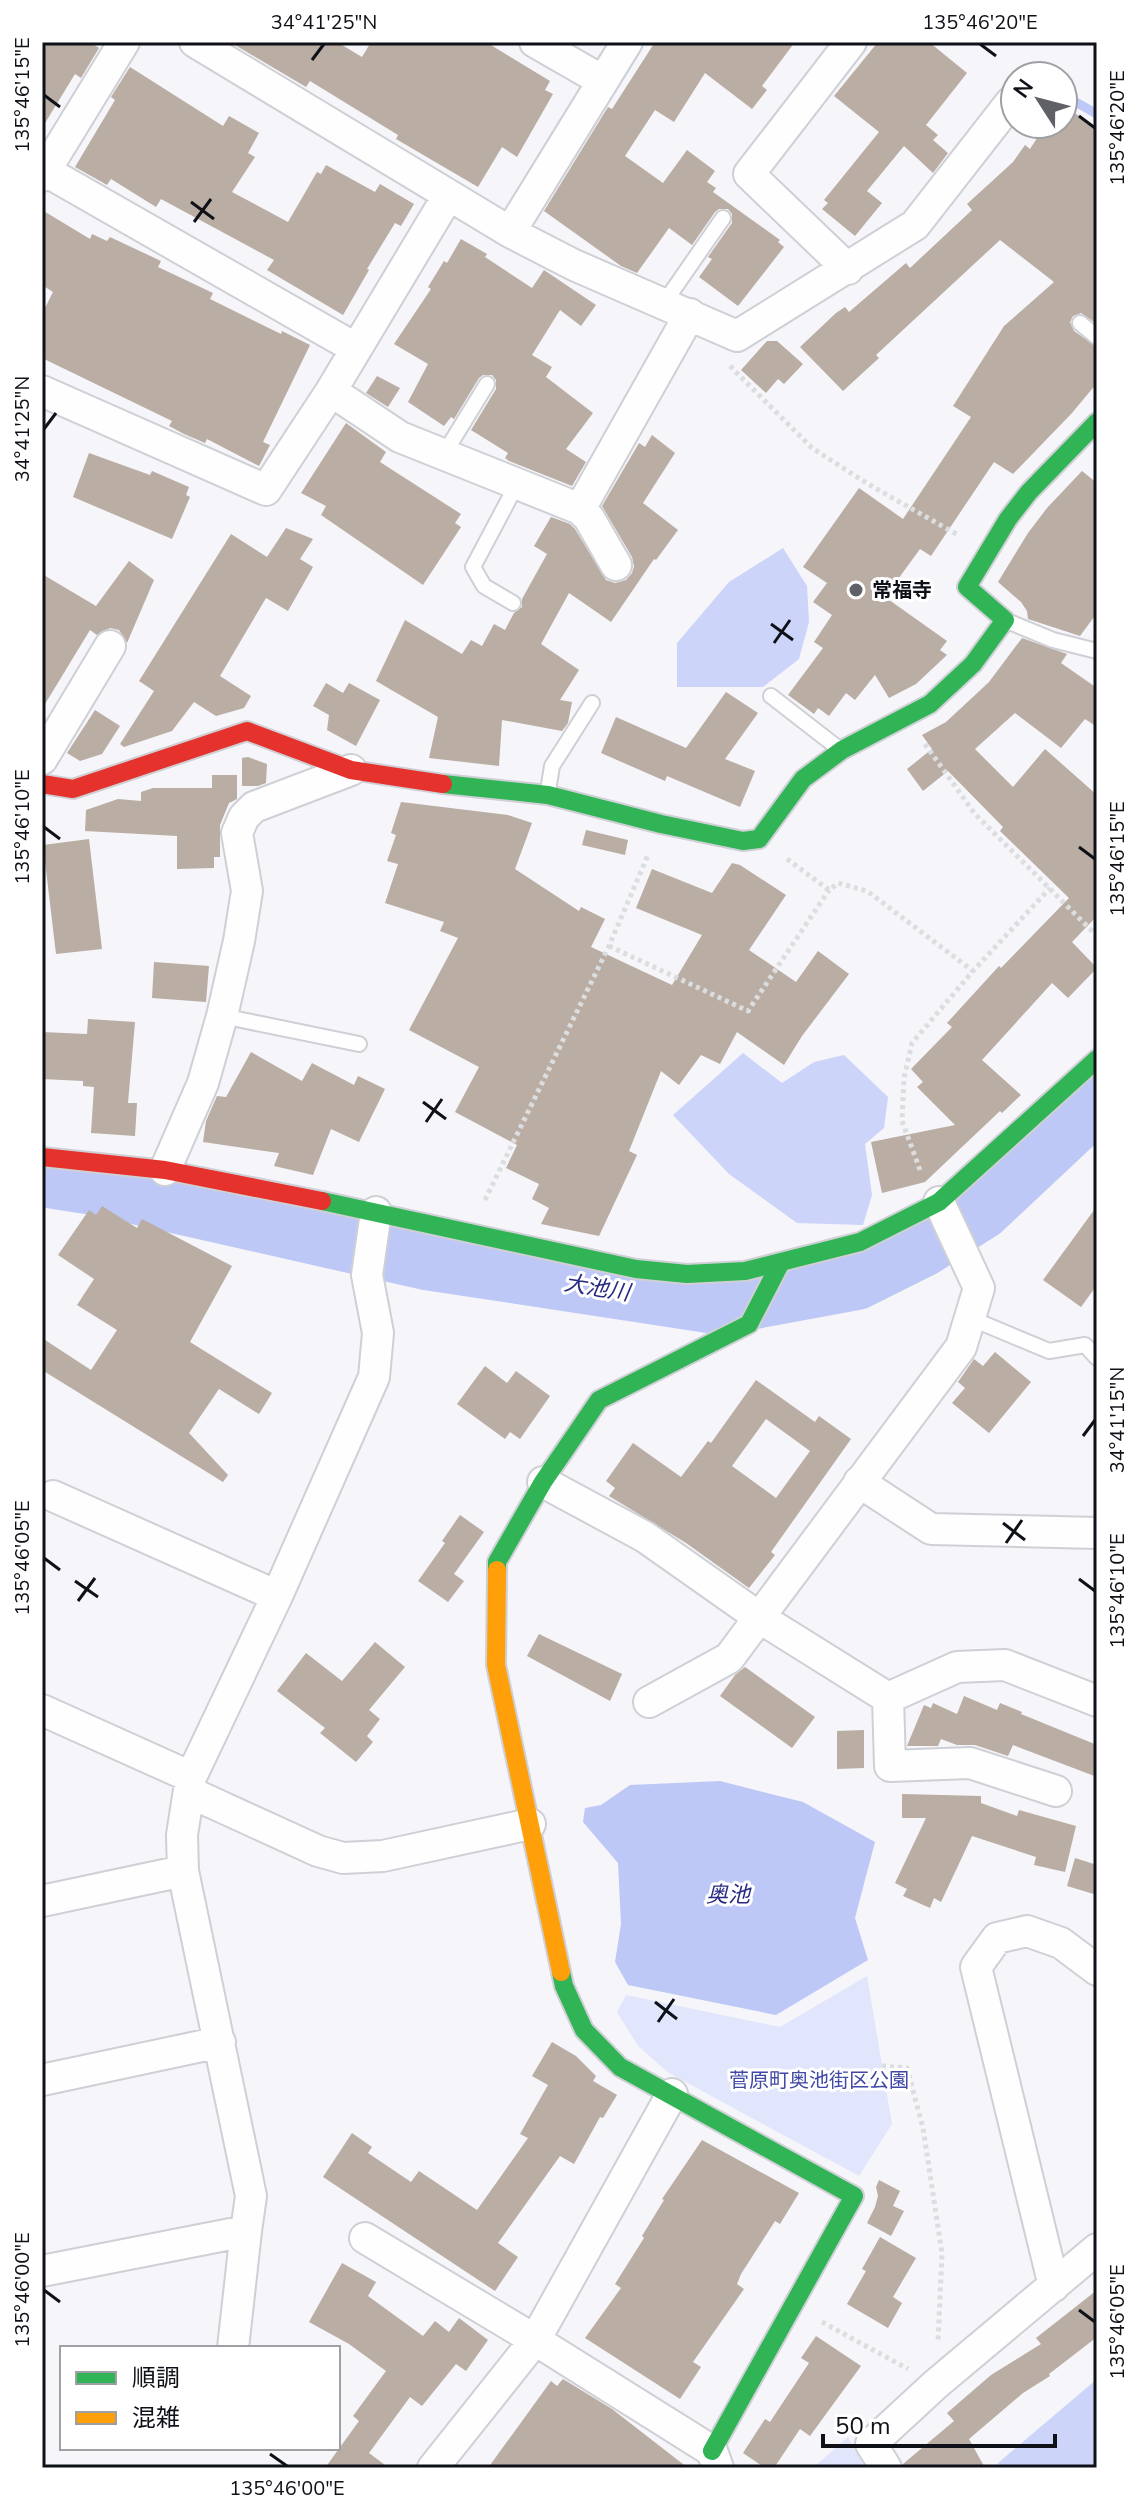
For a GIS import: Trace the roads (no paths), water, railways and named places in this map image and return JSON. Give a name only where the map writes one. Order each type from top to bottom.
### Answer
[{"type":"street","points":[[124,42],[43,172],[355,348]]},
{"type":"street","points":[[195,42],[510,232],[574,265],[737,336],[915,225],[999,117]]},
{"type":"street","points":[[535,42],[603,81]]},
{"type":"street","points":[[510,232],[627,42]]},
{"type":"street","points":[[848,269],[749,174],[851,42]]},
{"type":"street","points":[[42,391],[266,490],[331,391],[448,196]]},
{"type":"street","points":[[580,509],[677,308]]},
{"type":"street","points":[[331,391],[400,437],[580,509],[589,518],[616,565]]},
{"type":"street","points":[[42,784],[73,789],[247,731],[351,770],[548,795],[661,824],[743,841],[759,839],[803,779],[842,750],[930,704],[973,664],[1005,620],[967,587],[987,551],[1029,492],[1097,422]]},
{"type":"street","points":[[42,759],[110,646]]},
{"type":"street","points":[[165,1170],[203,1083],[239,941],[247,891],[237,833],[244,817],[254,807],[351,770]]},
{"type":"street","points":[[42,1157],[165,1170],[374,1223],[469,1233],[636,1269],[687,1274],[745,1271],[860,1242],[936,1204],[1097,1059]]},
{"type":"street","points":[[649,1702],[729,1658],[961,1347],[979,1288],[936,1204]]},
{"type":"street","points":[[233,2346],[251,2196],[183,1871],[182,1835],[190,1784],[374,1377],[378,1333],[367,1275],[374,1223]]},
{"type":"street","points":[[365,2238],[535,2340],[715,2460],[793,2306],[854,2196],[620,2067],[584,2030],[564,1986],[496,1665],[497,1562],[543,1482],[599,1400],[749,1324],[780,1264]]},
{"type":"street","points":[[543,1482],[645,1537],[760,1618],[888,1698]]},
{"type":"street","points":[[859,1482],[931,1529],[1097,1533]]},
{"type":"street","points":[[53,1496],[277,1596]]},
{"type":"street","points":[[888,1698],[957,1667],[1005,1665],[1097,1701]]},
{"type":"street","points":[[888,1698],[890,1766],[970,1763],[1056,1791]]},
{"type":"street","points":[[42,1710],[318,1851],[343,1858],[383,1856],[530,1824]]},
{"type":"street","points":[[42,1901],[183,1871]]},
{"type":"street","points":[[1054,2286],[976,1967],[997,1938],[1027,1931],[1061,1943],[1097,1970]]},
{"type":"street","points":[[42,2080],[220,2042]]},
{"type":"street","points":[[433,2468],[535,2340],[672,2094]]},
{"type":"street","points":[[42,2271],[246,2231]]},
{"type":"street","points":[[886,2468],[871,2444],[936,2384],[1097,2249]]},
{"type":"lane","points":[[677,308],[723,218]]},
{"type":"lane","points":[[1080,323],[1097,337]]},
{"type":"lane","points":[[444,454],[487,384]]},
{"type":"lane","points":[[513,603],[484,586],[473,567],[517,484]]},
{"type":"lane","points":[[1005,620],[1053,640],[1097,651]]},
{"type":"lane","points":[[771,696],[842,750]]},
{"type":"lane","points":[[548,795],[552,766],[592,703]]},
{"type":"lane","points":[[222,1016],[359,1044]]},
{"type":"lane","points":[[970,1318],[1049,1351],[1085,1345],[1097,1358]]},
{"type":"water","name":"奥池","points":[[720,1781],[803,1802],[875,1842],[855,1918],[868,1960],[776,2015],[628,1985],[615,1962],[621,1924],[618,1863],[583,1822],[585,1808],[601,1805],[630,1785]]},
{"type":"waterway","points":[[1079,104],[1097,114]]},
{"type":"waterway","name":"大池川","points":[[42,1179],[94,1187],[426,1262],[722,1307],[857,1282],[923,1249],[983,1211],[1097,1104]]},
{"type":"place","name":"常福寺","points":[[856,590]]},
{"type":"park label","name":"菅原町奥池街区公園","points":[[819,2080]]}]
